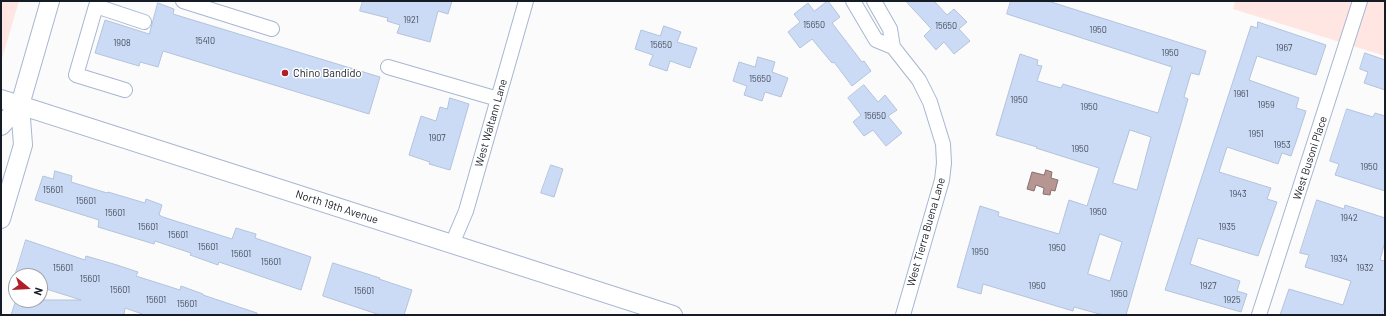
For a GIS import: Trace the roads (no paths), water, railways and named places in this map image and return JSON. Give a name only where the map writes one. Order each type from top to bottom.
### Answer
[{"type":"main road","points":[[1,219],[23,145],[20,105],[50,1]]},
{"type":"main road","name":"North 19th Avenue","points":[[1,99],[673,315]]},
{"type":"main road","points":[[1,126],[20,105]]},
{"type":"street","points":[[183,1],[272,29]]},
{"type":"street","name":"West Waltann Lane","points":[[452,244],[466,210],[526,1]]},
{"type":"street","points":[[853,1],[876,40],[893,47]]},
{"type":"street","points":[[874,1],[890,29],[893,47]]},
{"type":"street","name":"West Busoni Place","points":[[1259,315],[1360,1]]},
{"type":"street","points":[[125,90],[76,75],[96,6],[144,22]]},
{"type":"street","name":"West Tierra Buena Lane","points":[[893,47],[919,80],[930,102],[943,144],[944,163],[943,174],[903,315]]},
{"type":"street","points":[[388,66],[498,99]]},
{"type":"place","name":"Chino Bandido","points":[[285,73]]}]
